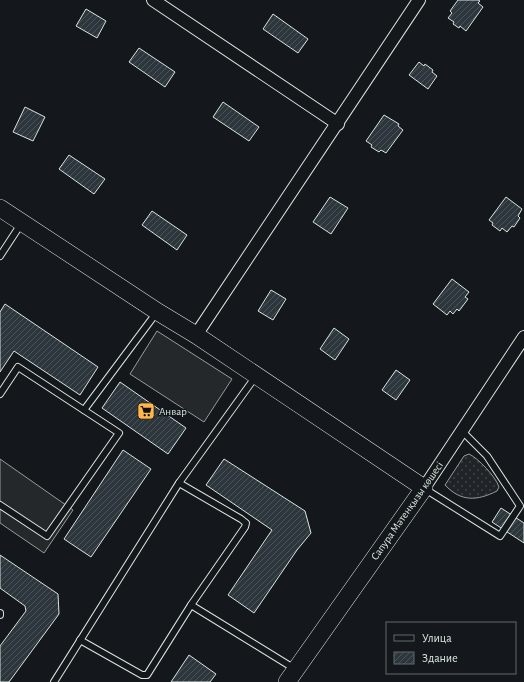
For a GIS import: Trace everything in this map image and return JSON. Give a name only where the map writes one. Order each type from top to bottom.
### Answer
[{"type":"street","points":[[153,0],[338,124]]},
{"type":"street","points":[[196,335],[338,124],[419,0]]},
{"type":"street","points":[[0,208],[158,312],[196,335],[424,488]]},
{"type":"street","name":"Сапура Мәтенқызы көшесі","points":[[291,676],[424,488],[524,337]]},
{"type":"lane","points":[[0,256],[22,222]]},
{"type":"lane","points":[[84,410],[158,312]]},
{"type":"lane","points":[[0,394],[18,367],[119,434],[47,536],[0,505]]},
{"type":"lane","points":[[54,682],[179,483],[256,376]]},
{"type":"lane","points":[[424,488],[500,536],[520,506],[487,456],[462,431]]},
{"type":"lane","points":[[80,640],[142,675],[147,675],[191,605],[245,527],[246,523],[179,483]]},
{"type":"lane","points":[[191,605],[291,676]]},
{"type":"shaded area","points":[[157,331],[232,379],[204,422],[130,374]]},
{"type":"shaded area","points":[[469,454],[477,459],[491,473],[499,487],[497,491],[483,497],[470,498],[457,495],[445,485],[464,456]]},
{"type":"shaded area","points":[[0,459],[73,510],[44,553],[0,523]]},
{"type":"building","points":[[458,0],[478,0],[480,1],[478,3],[483,7],[466,31],[460,26],[459,28],[453,24],[454,22],[448,18],[452,13],[450,11]]},
{"type":"building","points":[[86,9],[106,21],[97,38],[76,26]]},
{"type":"building","points":[[273,14],[308,39],[298,53],[263,29]]},
{"type":"building","points":[[139,48],[175,72],[165,87],[129,62]]},
{"type":"building","points":[[419,62],[424,66],[425,64],[433,70],[432,72],[437,76],[428,89],[409,75]]},
{"type":"building","points":[[223,102],[259,127],[249,141],[213,117]]},
{"type":"building","points":[[25,107],[45,117],[33,141],[13,132]]},
{"type":"building","points":[[384,115],[399,124],[398,126],[403,130],[386,153],[381,150],[379,152],[371,147],[372,145],[366,141]]},
{"type":"building","points":[[69,155],[105,179],[94,194],[59,169]]},
{"type":"building","points":[[330,197],[348,208],[331,234],[313,222]]},
{"type":"building","points":[[506,197],[522,209],[518,216],[520,218],[514,227],[512,226],[507,232],[502,228],[500,231],[492,225],[493,223],[489,220]]},
{"type":"building","points":[[152,211],[187,235],[177,250],[142,225]]},
{"type":"building","points":[[452,279],[469,292],[465,297],[468,299],[459,311],[457,309],[453,314],[450,311],[447,315],[433,304]]},
{"type":"building","points":[[271,290],[286,299],[273,320],[258,311]]},
{"type":"building","points":[[5,304],[98,367],[80,395],[14,351],[0,372],[0,312]]},
{"type":"building","points":[[334,328],[349,339],[335,360],[320,349]]},
{"type":"building","points":[[396,370],[410,380],[396,400],[382,390]]},
{"type":"building","points":[[120,382],[186,428],[168,454],[102,408]]},
{"type":"building","points":[[123,450],[151,469],[91,557],[64,539]]},
{"type":"building","points":[[224,459],[305,511],[311,533],[297,550],[254,613],[228,595],[272,530],[206,485]]},
{"type":"building","points":[[501,508],[524,523],[524,543],[492,522]]},
{"type":"building","points":[[0,555],[58,594],[59,614],[9,682],[0,682],[0,646],[26,611],[25,606],[0,588]]},
{"type":"building","points":[[189,655],[216,674],[210,682],[171,682]]},
{"type":"place","name":"Анвар","points":[[146,411]]}]
